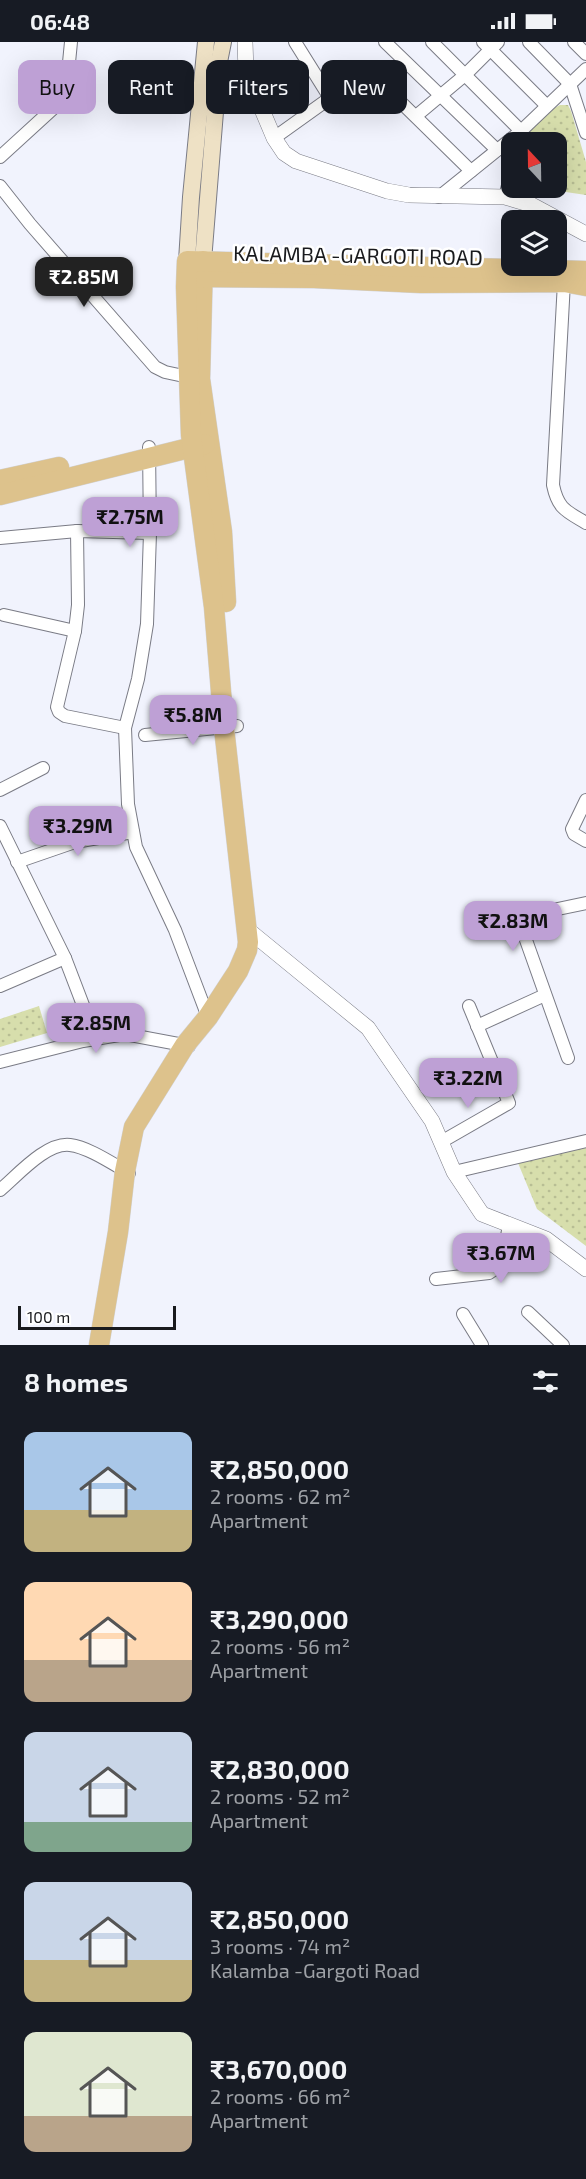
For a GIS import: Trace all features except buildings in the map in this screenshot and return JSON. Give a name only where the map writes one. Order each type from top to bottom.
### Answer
[{"type":"main road","name":"KALAMBA -GARGOTI ROAD","points":[[206,42],[190,198],[195,269],[194,378],[200,439],[222,532],[231,727],[254,935]]},
{"type":"main road","name":"KALAMBA -GARGOTI ROAD","points":[[195,269],[223,42]]},
{"type":"main road","name":"KALAMBA -GARGOTI ROAD","points":[[195,269],[422,283],[564,282],[586,286]]},
{"type":"main road","points":[[195,269],[586,271]]},
{"type":"main road","points":[[0,495],[200,439]]},
{"type":"main road","points":[[0,480],[149,453]]},
{"type":"main road","points":[[99,1345],[129,1173],[140,1137],[189,1046],[242,963],[254,935]]},
{"type":"main road","points":[[189,1046],[230,1005],[258,953],[254,935]]},
{"type":"main road","points":[[109,1345],[129,1173]]},
{"type":"street","points":[[0,157],[58,104],[67,83],[71,42]]},
{"type":"street","points":[[244,42],[246,72],[274,138],[284,153],[296,161],[387,191],[409,195],[501,197]]},
{"type":"street","points":[[295,42],[321,84]]},
{"type":"street","points":[[385,42],[496,150]]},
{"type":"street","points":[[432,42],[465,75],[515,132]]},
{"type":"street","points":[[528,42],[570,84],[586,133]]},
{"type":"street","points":[[573,42],[586,54]]},
{"type":"street","points":[[416,116],[465,75],[490,44],[546,105]]},
{"type":"street","points":[[523,132],[546,105],[586,69]]},
{"type":"street","points":[[274,138],[321,104]]},
{"type":"street","points":[[407,107],[471,171]]},
{"type":"street","points":[[440,197],[501,147]]},
{"type":"street","points":[[0,186],[30,224],[156,367],[165,372],[194,378]]},
{"type":"street","points":[[508,198],[532,205],[586,234]]},
{"type":"street","points":[[564,282],[553,485],[556,500],[563,510],[586,523]]},
{"type":"street","points":[[149,453],[150,533],[147,624],[138,679],[125,728],[128,804],[136,847],[175,930],[208,1017]]},
{"type":"street","points":[[0,538],[77,531],[150,533]]},
{"type":"street","points":[[77,531],[78,605],[75,631],[57,707],[59,712],[65,716],[125,728]]},
{"type":"street","points":[[4,615],[75,631]]},
{"type":"street","points":[[145,735],[231,727]]},
{"type":"street","points":[[0,790],[43,768]]},
{"type":"street","points":[[586,800],[572,829],[574,834],[586,841]]},
{"type":"street","points":[[0,826],[65,958],[96,1039]]},
{"type":"street","points":[[17,862],[75,842],[133,832]]},
{"type":"street","points":[[567,1058],[522,932],[523,920],[529,915],[585,906]]},
{"type":"street","points":[[254,935],[368,1028],[432,1121],[454,1172],[482,1214],[546,1239],[586,1269]]},
{"type":"street","points":[[0,986],[65,958]]},
{"type":"street","points":[[477,1026],[545,995]]},
{"type":"street","points":[[441,1142],[509,1103],[469,1006]]},
{"type":"street","points":[[0,1062],[96,1039],[134,1034],[189,1046]]},
{"type":"street","points":[[454,1172],[586,1141]]},
{"type":"street","points":[[0,1190],[43,1153],[62,1145],[84,1149],[129,1173]]},
{"type":"street","points":[[436,1279],[489,1273],[496,1269],[502,1264],[509,1225]]},
{"type":"street","points":[[528,1312],[563,1345]]},
{"type":"street","points":[[463,1314],[482,1345]]},
{"type":"green space","points":[[560,105],[568,105],[571,111],[586,162],[586,195],[567,192],[567,132],[528,132],[547,112]]},
{"type":"green space","points":[[39,1006],[47,1033],[0,1047],[0,1019]]},
{"type":"green space","points":[[586,1145],[586,1246],[537,1209],[518,1163]]}]
